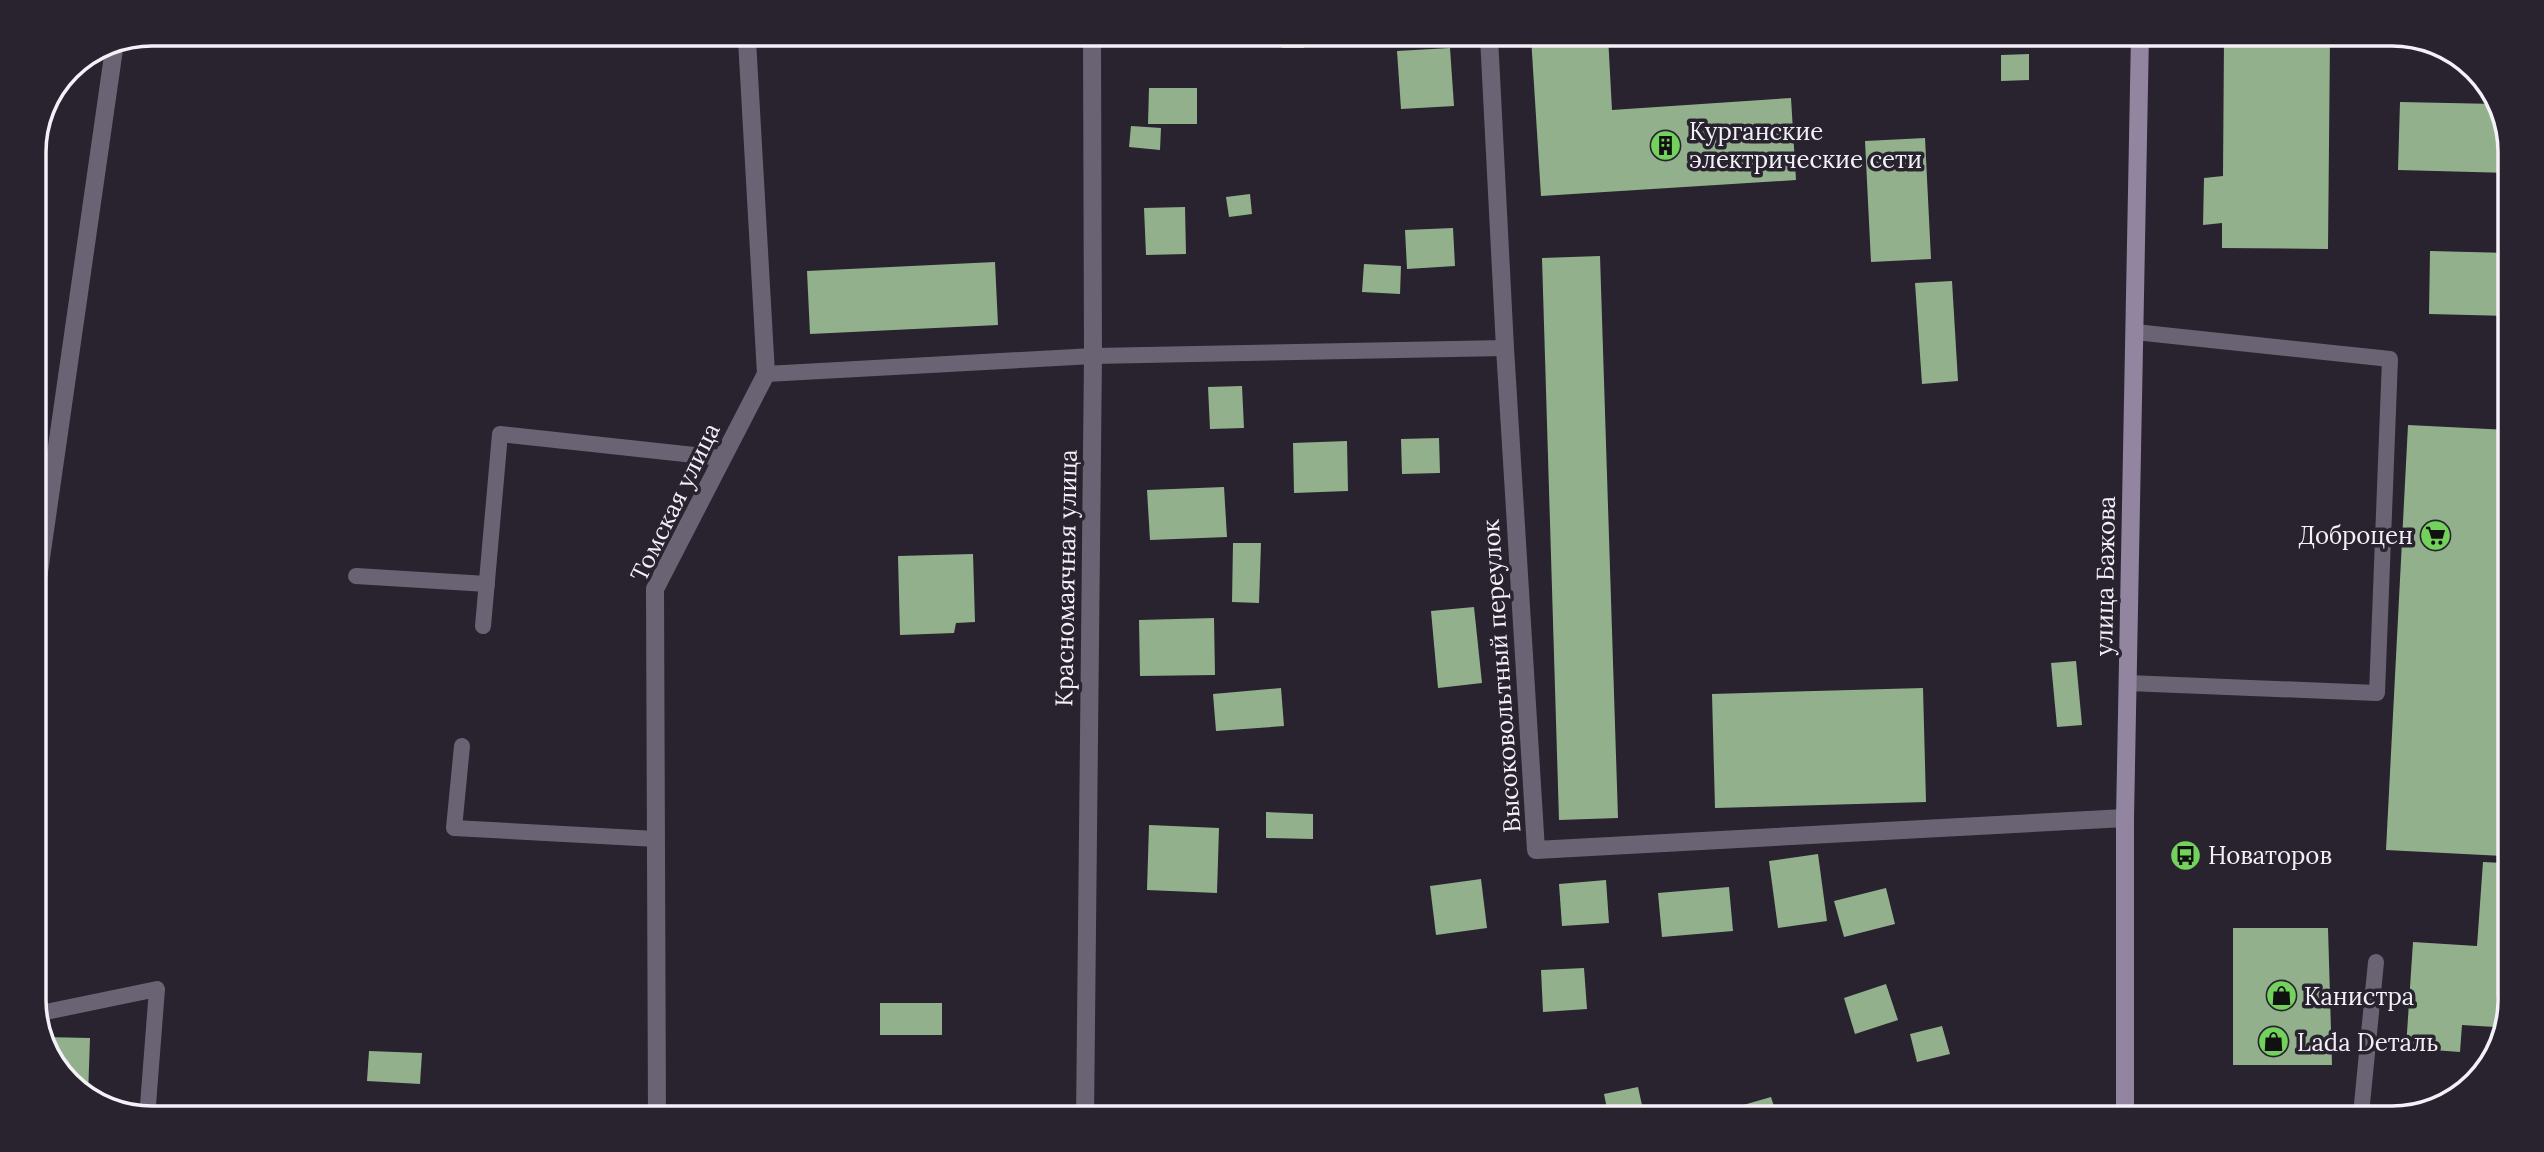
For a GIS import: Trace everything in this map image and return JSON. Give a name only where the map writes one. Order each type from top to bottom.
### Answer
[{"type":"main road","name":"улица Бажова","points":[[2120,1106],[2140,46]]},
{"type":"street","points":[[747,46],[766,374]]},
{"type":"street","name":"Красномаячная улица","points":[[1085,1106],[1093,356],[1092,46]]},
{"type":"street","name":"Высоковольтный переулок","points":[[1489,46],[1536,850],[2125,818]]},
{"type":"street","points":[[46,517],[113,53]]},
{"type":"street","name":"Томская улица","points":[[657,1106],[655,589],[766,374]]},
{"type":"lane","points":[[2127,684],[2377,693],[2390,359],[2135,332]]},
{"type":"lane","points":[[766,374],[1093,356],[1505,348]]},
{"type":"lane","points":[[483,626],[500,434],[722,458]]},
{"type":"lane","points":[[356,576],[487,584]]},
{"type":"lane","points":[[462,746],[454,828],[656,839]]},
{"type":"lane","points":[[2362,1106],[2376,962]]},
{"type":"lane","points":[[47,1012],[157,989],[148,1106]]},
{"type":"building","points":[[1304,46],[1304,48],[1282,48]]},
{"type":"building","name":"Курганские электрические сети","points":[[1532,46],[1609,46],[1612,110],[1791,98],[1796,180],[1541,196]]},
{"type":"building","points":[[2224,46],[2330,46],[2328,249],[2222,248],[2222,223],[2203,225],[2204,178],[2223,176]]},
{"type":"building","points":[[1450,48],[1454,106],[1401,109],[1397,51]]},
{"type":"building","points":[[2029,54],[2029,80],[2001,81],[2001,55]]},
{"type":"building","points":[[1149,88],[1197,88],[1197,124],[1148,124]]},
{"type":"building","points":[[2400,102],[2487,104],[2496,131],[2498,173],[2398,170]]},
{"type":"building","points":[[1131,126],[1161,128],[1160,150],[1129,147]]},
{"type":"building","points":[[1925,138],[1931,259],[1871,262],[1865,141]]},
{"type":"building","points":[[1250,194],[1252,214],[1229,217],[1226,197]]},
{"type":"building","points":[[1185,207],[1186,254],[1146,255],[1144,208]]},
{"type":"building","points":[[1453,228],[1455,266],[1407,269],[1405,230]]},
{"type":"building","points":[[2430,251],[2498,253],[2498,316],[2429,314]]},
{"type":"building","points":[[1600,256],[1618,818],[1559,820],[1542,258]]},
{"type":"building","points":[[995,262],[998,325],[810,334],[807,271]]},
{"type":"building","points":[[1364,264],[1401,266],[1400,294],[1362,292]]},
{"type":"building","points":[[1952,281],[1958,381],[1922,384],[1915,283]]},
{"type":"building","points":[[1242,386],[1244,428],[1210,429],[1208,387]]},
{"type":"building","points":[[2408,425],[2498,430],[2498,856],[2386,850]]},
{"type":"building","points":[[1439,438],[1440,473],[1402,474],[1401,439]]},
{"type":"building","points":[[1347,441],[1348,491],[1294,493],[1293,443]]},
{"type":"building","points":[[1224,487],[1227,537],[1150,540],[1147,490]]},
{"type":"building","points":[[1233,543],[1261,543],[1259,603],[1232,602]]},
{"type":"building","points":[[973,554],[975,622],[956,623],[954,633],[900,635],[898,556]]},
{"type":"building","points":[[1474,607],[1482,683],[1438,688],[1431,611]]},
{"type":"building","points":[[1214,618],[1215,675],[1140,676],[1139,620]]},
{"type":"building","points":[[2076,661],[2082,725],[2057,727],[2051,663]]},
{"type":"building","points":[[1281,688],[1284,726],[1216,731],[1213,694]]},
{"type":"building","points":[[1923,688],[1926,802],[1715,808],[1712,694]]},
{"type":"building","points":[[1266,812],[1313,814],[1313,839],[1266,838]]},
{"type":"building","points":[[1149,825],[1219,828],[1217,893],[1147,890]]},
{"type":"building","points":[[1818,854],[1827,921],[1778,928],[1769,861]]},
{"type":"building","points":[[2483,862],[2498,863],[2498,977],[2494,1027],[2462,1025],[2460,1052],[2406,1048],[2413,942],[2477,946]]},
{"type":"building","points":[[1481,879],[1487,928],[1436,935],[1430,886]]},
{"type":"building","points":[[1606,880],[1609,923],[1562,926],[1559,884]]},
{"type":"building","points":[[1729,887],[1733,931],[1662,937],[1658,893]]},
{"type":"building","points":[[1886,888],[1895,924],[1844,937],[1834,901]]},
{"type":"building","name":"Канистра","points":[[2233,928],[2328,928],[2332,1065],[2233,1065]]},
{"type":"building","points":[[1584,968],[1587,1009],[1543,1012],[1541,970]]},
{"type":"building","points":[[1886,984],[1898,1020],[1855,1034],[1844,998]]},
{"type":"building","points":[[880,1003],[942,1003],[942,1035],[880,1035]]},
{"type":"building","points":[[1942,1026],[1950,1054],[1917,1062],[1910,1034]]},
{"type":"building","points":[[52,1037],[90,1038],[88,1086],[67,1065]]},
{"type":"building","points":[[369,1051],[422,1053],[420,1084],[367,1081]]},
{"type":"building","points":[[1638,1087],[1642,1106],[1606,1106],[1604,1094]]},
{"type":"building","points":[[1771,1097],[1774,1106],[1740,1106]]},
{"type":"place","name":"Курганские электрические сети","points":[[1666,145]]},
{"type":"place","name":"Доброцен","points":[[2436,535]]},
{"type":"place","name":"Новаторов","points":[[2185,855]]},
{"type":"place","name":"Канистра","points":[[2281,996]]},
{"type":"place","name":"Lada Dеталь","points":[[2274,1042]]}]
